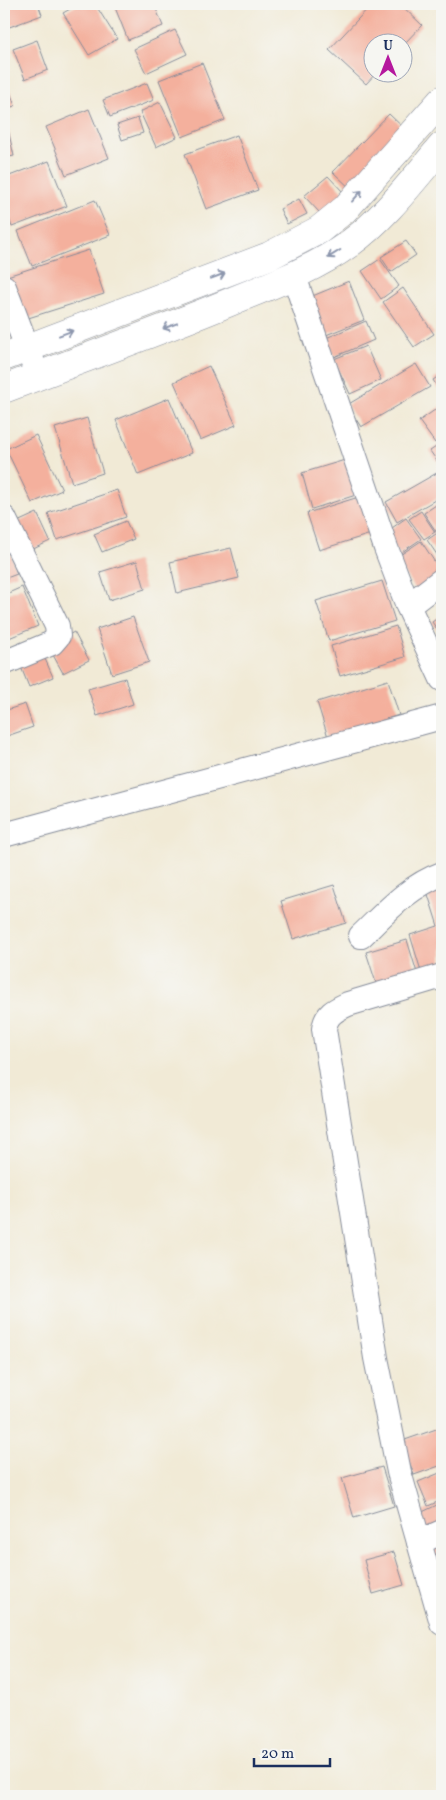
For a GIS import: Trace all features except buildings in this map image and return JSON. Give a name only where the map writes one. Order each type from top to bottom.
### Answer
[{"type":"main road","points":[[15,352],[269,256],[319,230],[345,209],[442,100]]},
{"type":"main road","points":[[4,389],[196,316],[294,276],[349,244],[372,225],[442,146]]},
{"type":"street","points":[[294,276],[386,548],[408,606],[442,678]]},
{"type":"street","points":[[4,287],[15,352],[38,376]]},
{"type":"street","points":[[4,518],[57,626],[58,636],[52,643],[4,663]]},
{"type":"street","points":[[408,606],[442,580]]},
{"type":"street","points":[[4,835],[442,716]]},
{"type":"street","points":[[362,936],[404,895],[427,880],[442,874]]},
{"type":"street","points":[[442,976],[338,1008],[327,1016],[324,1029],[376,1358],[398,1472],[442,1623]]},
{"type":"street","points":[[418,1542],[442,1532]]}]
